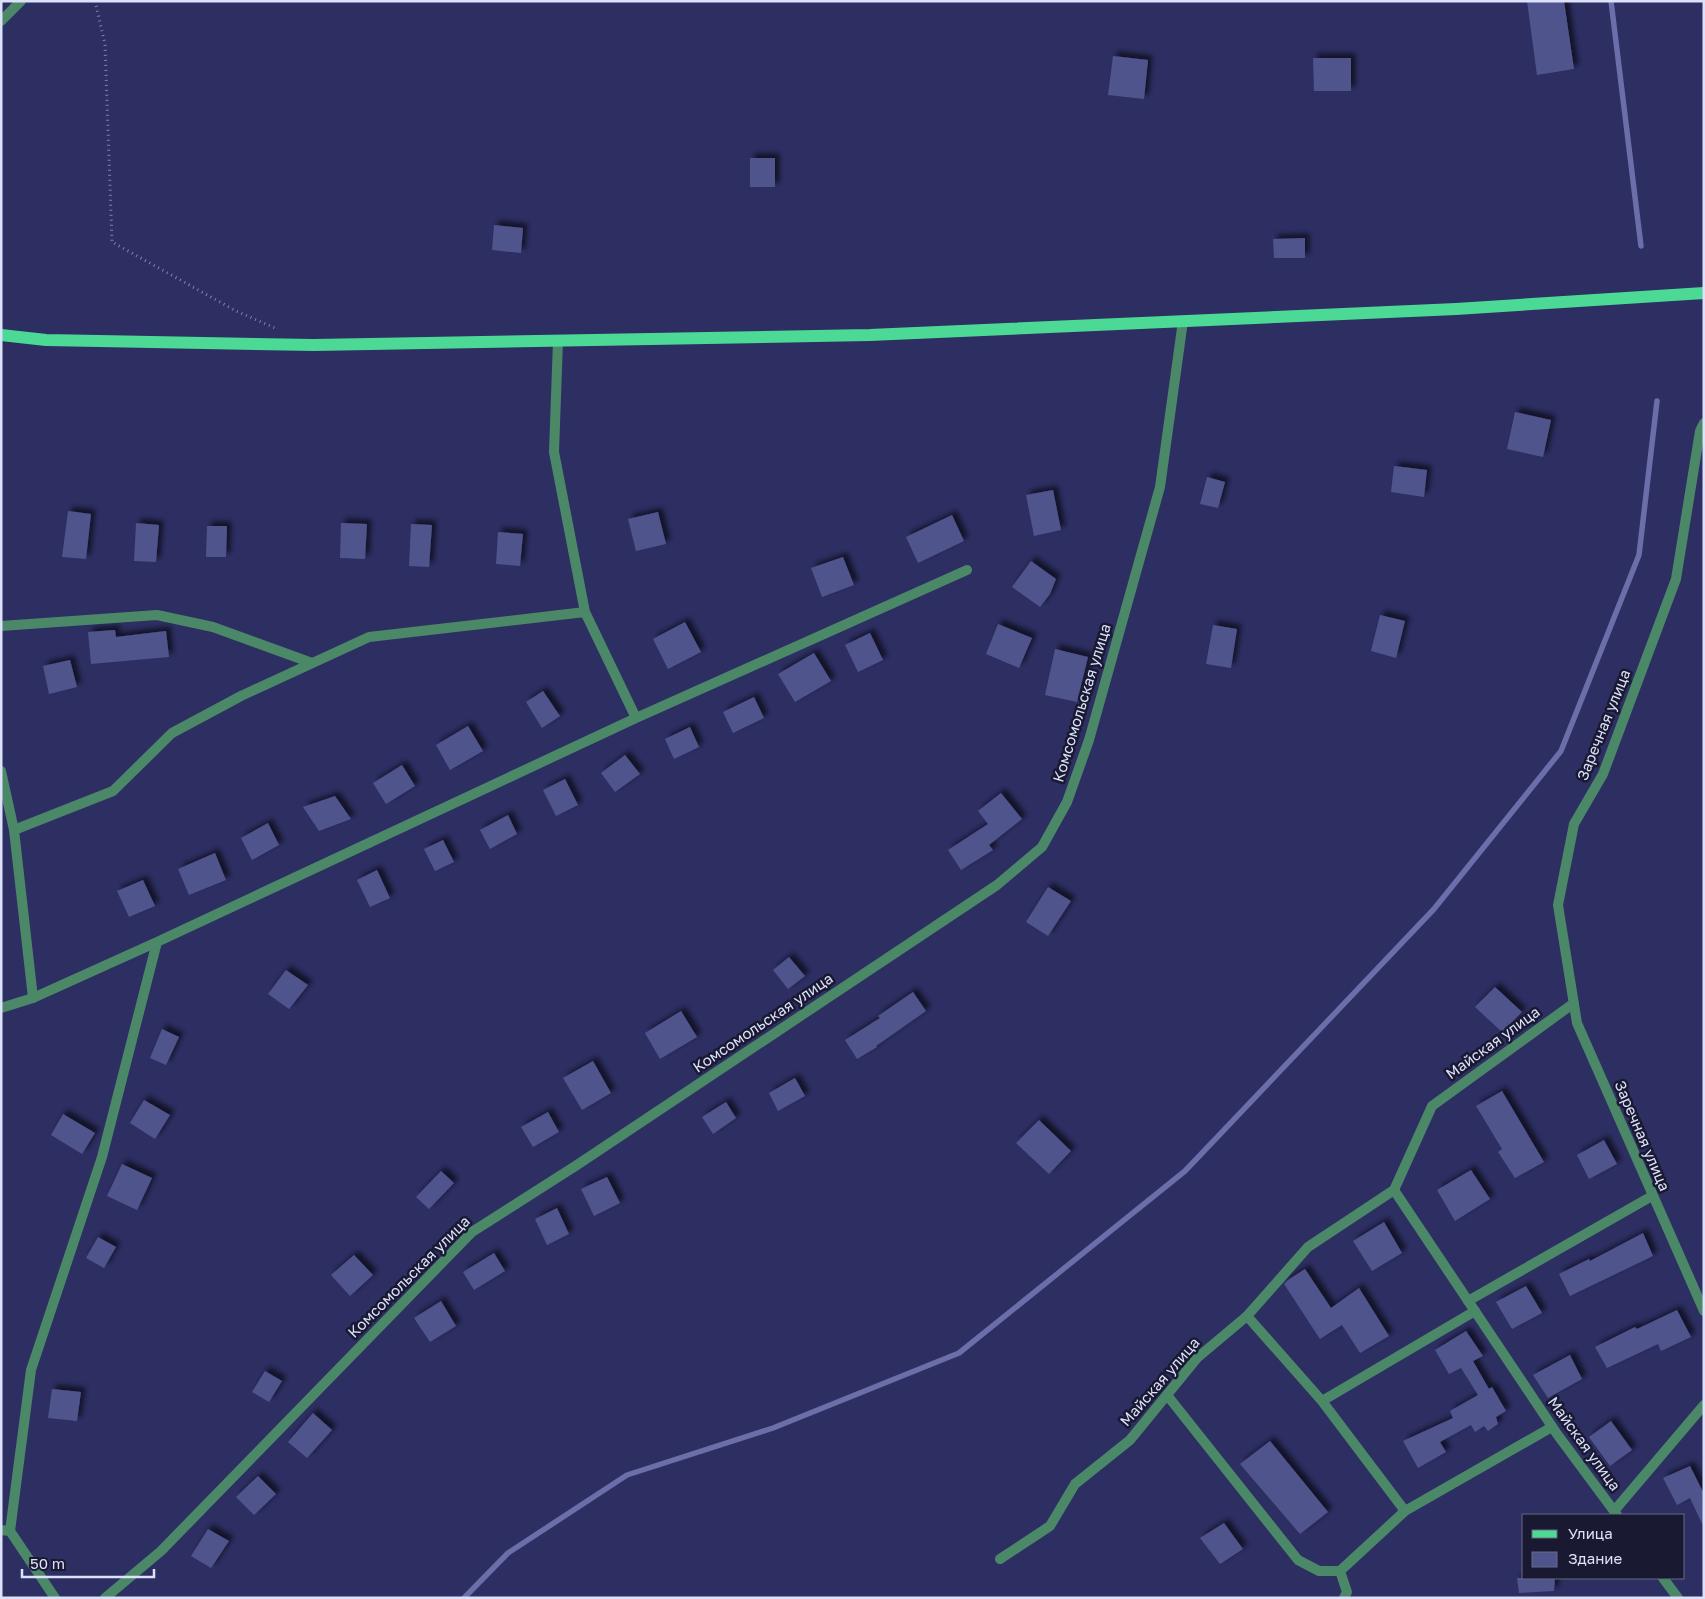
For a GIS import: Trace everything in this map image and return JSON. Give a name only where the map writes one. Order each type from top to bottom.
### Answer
[{"type":"main road","points":[[1,336],[46,340],[314,345],[870,335],[1456,309],[1704,293]]},
{"type":"street","points":[[1,21],[21,1]]},
{"type":"street","name":"Комсомольская улица","points":[[105,1598],[161,1551],[472,1232],[577,1165],[997,885],[1042,847],[1067,802],[1089,740],[1160,487],[1183,321]]},
{"type":"street","points":[[558,341],[554,452],[585,612],[636,718]]},
{"type":"street","name":"Заречная улица","points":[[1704,423],[1700,431],[1676,579],[1603,774],[1574,824],[1558,905],[1577,1023],[1704,1312]]},
{"type":"street","points":[[1,1008],[33,998],[157,942],[636,718],[967,570]]},
{"type":"street","points":[[14,830],[113,791],[172,733],[241,696],[369,637],[585,612]]},
{"type":"street","points":[[1,626],[157,615],[214,628],[312,663]]},
{"type":"street","points":[[1,771],[14,830],[33,998]]},
{"type":"street","points":[[55,1598],[6,1530],[31,1370],[102,1157],[157,942]]},
{"type":"street","name":"Майская улица","points":[[1000,1559],[1050,1526],[1075,1484],[1130,1440],[1197,1358],[1247,1316],[1308,1247],[1394,1190],[1432,1106],[1574,1004]]},
{"type":"street","name":"Майская улица","points":[[1394,1190],[1552,1427],[1615,1513]]},
{"type":"street","points":[[1468,1301],[1652,1196]]},
{"type":"street","points":[[1322,1401],[1475,1311]]},
{"type":"street","points":[[1247,1316],[1322,1401],[1405,1511]]},
{"type":"street","points":[[1168,1395],[1298,1560],[1319,1571],[1340,1571],[1405,1511],[1552,1427]]},
{"type":"street","points":[[1615,1513],[1704,1405]]},
{"type":"street","points":[[1340,1571],[1347,1592],[1344,1598]]},
{"type":"street","points":[[1664,1579],[1678,1598]]},
{"type":"path","points":[[95,1],[105,44],[112,242],[236,311],[279,330]]},
{"type":"building","points":[[1527,1],[1564,1],[1574,69],[1537,75]]},
{"type":"building","points":[[1113,56],[1148,60],[1144,99],[1108,95]]},
{"type":"building","points":[[1313,58],[1351,58],[1351,91],[1314,91]]},
{"type":"building","points":[[750,158],[775,158],[775,187],[750,187]]},
{"type":"building","points":[[494,225],[523,228],[521,253],[492,250]]},
{"type":"building","points":[[1305,238],[1305,258],[1274,258],[1273,239]]},
{"type":"building","points":[[1515,412],[1551,420],[1543,457],[1507,449]]},
{"type":"building","points":[[1394,466],[1427,470],[1424,497],[1391,492]]},
{"type":"building","points":[[1207,477],[1225,482],[1218,508],[1200,504]]},
{"type":"building","points":[[1053,490],[1061,530],[1034,536],[1026,495]]},
{"type":"building","points":[[68,511],[91,514],[86,559],[62,557]]},
{"type":"building","points":[[658,512],[666,544],[636,551],[628,519]]},
{"type":"building","points":[[952,515],[964,541],[918,563],[906,537]]},
{"type":"building","points":[[136,523],[159,525],[156,562],[134,561]]},
{"type":"building","points":[[341,523],[367,524],[365,559],[340,558]]},
{"type":"building","points":[[411,524],[432,525],[429,567],[409,566]]},
{"type":"building","points":[[207,526],[227,526],[226,557],[206,557]]},
{"type":"building","points":[[498,532],[523,534],[520,566],[496,564]]},
{"type":"building","points":[[843,557],[854,585],[822,597],[811,568]]},
{"type":"building","points":[[1031,561],[1056,579],[1050,594],[1040,607],[1012,587]]},
{"type":"building","points":[[1380,615],[1405,621],[1396,658],[1371,651]]},
{"type":"building","points":[[685,622],[701,652],[668,669],[653,639]]},
{"type":"building","points":[[998,624],[1032,638],[1019,668],[986,654]]},
{"type":"building","points":[[1213,625],[1237,629],[1231,668],[1206,664]]},
{"type":"building","points":[[115,630],[116,637],[166,631],[169,657],[91,664],[88,632]]},
{"type":"building","points":[[870,633],[883,660],[858,672],[845,645]]},
{"type":"building","points":[[1055,649],[1088,657],[1077,702],[1045,695]]},
{"type":"building","points":[[814,653],[831,681],[795,702],[778,674]]},
{"type":"building","points":[[70,660],[77,687],[49,694],[43,666]]},
{"type":"building","points":[[543,691],[560,716],[542,728],[526,702]]},
{"type":"building","points":[[754,697],[764,718],[733,733],[723,712]]},
{"type":"building","points":[[468,726],[483,751],[450,770],[436,745]]},
{"type":"building","points":[[690,727],[699,747],[674,759],[665,739]]},
{"type":"building","points":[[625,755],[640,774],[615,792],[601,773]]},
{"type":"building","points":[[402,765],[415,786],[386,804],[373,783]]},
{"type":"building","points":[[565,779],[578,805],[556,816],[543,790]]},
{"type":"building","points":[[1001,793],[1022,819],[989,845],[993,850],[961,870],[948,850],[988,824],[978,811]]},
{"type":"building","points":[[335,796],[351,819],[319,831],[303,807]]},
{"type":"building","points":[[508,815],[517,834],[490,849],[480,830]]},
{"type":"building","points":[[268,823],[279,845],[252,860],[241,838]]},
{"type":"building","points":[[443,840],[454,862],[435,871],[424,849]]},
{"type":"building","points":[[215,853],[226,880],[189,895],[178,869]]},
{"type":"building","points":[[377,870],[390,898],[370,907],[357,880]]},
{"type":"building","points":[[143,880],[155,906],[129,917],[117,891]]},
{"type":"building","points":[[1048,887],[1071,901],[1048,936],[1026,922]]},
{"type":"building","points":[[789,957],[805,976],[788,989],[773,970]]},
{"type":"building","points":[[286,970],[308,985],[289,1009],[268,994]]},
{"type":"building","points":[[1495,987],[1522,1012],[1502,1032],[1475,1007]]},
{"type":"building","points":[[913,992],[926,1011],[877,1047],[857,1059],[845,1040],[880,1018],[878,1016]]},
{"type":"building","points":[[681,1011],[697,1037],[660,1059],[645,1033]]},
{"type":"building","points":[[162,1029],[179,1037],[166,1065],[150,1058]]},
{"type":"building","points":[[593,1061],[611,1093],[582,1110],[563,1078]]},
{"type":"building","points":[[795,1078],[805,1096],[778,1111],[769,1093]]},
{"type":"building","points":[[1502,1091],[1544,1162],[1515,1178],[1498,1152],[1502,1149],[1476,1106]]},
{"type":"building","points":[[144,1100],[170,1115],[155,1139],[130,1123]]},
{"type":"building","points":[[726,1102],[736,1118],[713,1134],[702,1117]]},
{"type":"building","points":[[548,1112],[559,1132],[533,1147],[521,1127]]},
{"type":"building","points":[[63,1114],[95,1133],[82,1154],[51,1135]]},
{"type":"building","points":[[1039,1120],[1071,1151],[1049,1174],[1016,1143]]},
{"type":"building","points":[[1604,1140],[1617,1164],[1589,1179],[1577,1155]]},
{"type":"building","points":[[122,1164],[152,1178],[137,1210],[107,1196]]},
{"type":"building","points":[[1471,1170],[1490,1199],[1455,1221],[1437,1190]]},
{"type":"building","points":[[441,1171],[454,1183],[429,1209],[416,1197]]},
{"type":"building","points":[[607,1177],[620,1203],[594,1216],[581,1189]]},
{"type":"building","points":[[557,1208],[569,1234],[547,1245],[535,1219]]},
{"type":"building","points":[[1384,1222],[1402,1253],[1372,1271],[1353,1241]]},
{"type":"building","points":[[1643,1233],[1653,1256],[1570,1296],[1559,1274],[1589,1259],[1590,1261]]},
{"type":"building","points":[[98,1237],[116,1247],[104,1268],[86,1258]]},
{"type":"building","points":[[494,1253],[505,1271],[474,1290],[463,1272]]},
{"type":"building","points":[[354,1255],[373,1275],[350,1296],[331,1275]]},
{"type":"building","points":[[1305,1269],[1331,1308],[1359,1288],[1389,1336],[1360,1353],[1342,1325],[1320,1339],[1284,1284]]},
{"type":"building","points":[[1526,1286],[1542,1313],[1512,1329],[1496,1302]]},
{"type":"building","points":[[441,1301],[456,1326],[430,1342],[414,1318]]},
{"type":"building","points":[[1677,1310],[1691,1337],[1661,1351],[1658,1344],[1607,1368],[1595,1347],[1635,1327],[1637,1329]]},
{"type":"building","points":[[1466,1331],[1483,1356],[1473,1361],[1489,1389],[1492,1387],[1506,1411],[1496,1417],[1498,1424],[1488,1431],[1484,1426],[1475,1432],[1471,1425],[1440,1442],[1446,1452],[1418,1468],[1403,1441],[1453,1418],[1450,1411],[1478,1395],[1461,1368],[1449,1374],[1435,1350]]},
{"type":"building","points":[[1570,1355],[1582,1379],[1548,1398],[1533,1375]]},
{"type":"building","points":[[265,1371],[282,1381],[269,1402],[252,1392]]},
{"type":"building","points":[[52,1389],[81,1392],[77,1421],[48,1418]]},
{"type":"building","points":[[313,1413],[332,1430],[307,1458],[288,1442]]},
{"type":"building","points":[[1611,1421],[1632,1450],[1610,1466],[1589,1437]]},
{"type":"building","points":[[1270,1441],[1328,1512],[1300,1534],[1240,1464]]},
{"type":"building","points":[[1690,1466],[1704,1494],[1704,1528],[1690,1498],[1677,1505],[1663,1478]]},
{"type":"building","points":[[258,1476],[276,1494],[254,1515],[236,1497]]},
{"type":"building","points":[[1224,1523],[1243,1549],[1220,1564],[1200,1538]]},
{"type":"building","points":[[208,1529],[229,1541],[211,1568],[191,1556]]},
{"type":"building","points":[[1517,1578],[1555,1579],[1554,1591],[1519,1593]]},
{"type":"waterway","points":[[1611,1],[1641,246]]},
{"type":"waterway","points":[[464,1598],[508,1553],[627,1475],[773,1428],[959,1353],[1185,1171],[1434,909],[1561,751],[1639,555],[1657,401]]}]
